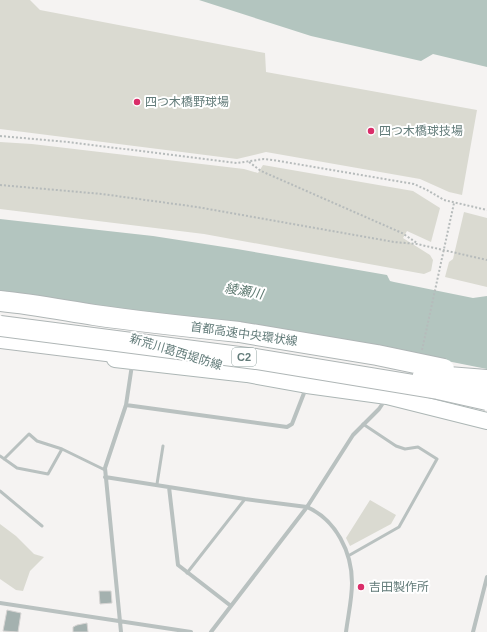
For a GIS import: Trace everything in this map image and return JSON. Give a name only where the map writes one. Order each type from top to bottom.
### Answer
[{"type":"highway","name":"首都高速中央環状線","points":[[0,301],[148,322],[239,332],[377,355],[487,379]]},
{"type":"highway","points":[[0,313],[256,348],[426,376],[487,379]]},
{"type":"highway","name":"首都高速中央環状線","points":[[0,326],[256,358],[438,389],[487,400]]},
{"type":"highway","points":[[0,338],[131,354],[299,377],[391,392],[487,404]]},
{"type":"main road","name":"新荒川葛西堤防線","points":[[0,322],[132,336],[247,374]]},
{"type":"main road","name":"新荒川葛西堤防線","points":[[0,345],[132,362],[247,374]]},
{"type":"main road","points":[[247,374],[307,385],[387,396],[487,421]]},
{"type":"street","points":[[121,632],[105,470],[126,405],[132,362]]},
{"type":"street","points":[[126,405],[287,427],[292,424],[307,385]]},
{"type":"street","points":[[211,632],[307,507],[353,435],[384,403],[387,396]]},
{"type":"street","points":[[105,477],[307,507],[322,515],[337,532],[348,556],[352,584],[346,632]]},
{"type":"street","points":[[169,487],[178,565],[231,606]]},
{"type":"street","points":[[473,632],[487,577]]},
{"type":"street","points":[[0,603],[191,632]]},
{"type":"lane","points":[[348,556],[399,527],[438,459],[418,447],[405,449],[396,446],[363,424]]},
{"type":"lane","points":[[4,459],[29,434],[37,441],[62,449],[105,470]]},
{"type":"lane","points":[[157,484],[163,446]]},
{"type":"lane","points":[[0,456],[17,468],[48,474],[62,449]]},
{"type":"lane","points":[[0,491],[42,526]]},
{"type":"lane","points":[[187,573],[245,499]]},
{"type":"path","points":[[0,136],[68,142],[237,163],[273,160],[414,184],[444,200],[487,210]]},
{"type":"path","points":[[249,162],[261,171],[402,233],[417,244]]},
{"type":"path","points":[[0,185],[102,194],[197,207],[394,242],[417,244],[487,260]]},
{"type":"path","points":[[420,357],[454,203]]},
{"type":"shaded area","name":"四つ木橋野球場","points":[[0,0],[30,0],[40,10],[265,53],[266,72],[477,110],[462,195],[449,192],[420,179],[266,152],[237,159],[0,129]]},
{"type":"shaded area","points":[[0,142],[32,144],[244,169],[258,173],[263,165],[413,191],[440,208],[431,242],[407,231],[403,238],[430,255],[433,260],[431,271],[424,274],[204,234],[0,209]]},
{"type":"shaded area","points":[[464,212],[487,218],[487,287],[445,277],[449,262],[453,259]]},
{"type":"shaded area","points":[[370,500],[396,515],[391,524],[350,546],[346,538]]},
{"type":"shaded area","points":[[0,524],[16,536],[34,554],[44,557],[30,571],[23,591],[16,590],[0,579]]},
{"type":"water","points":[[199,0],[487,0],[487,67],[433,54],[421,61],[311,36]]},
{"type":"water","name":"綾瀬川","points":[[0,219],[153,236],[237,249],[387,275],[390,281],[473,298],[487,296],[487,369],[357,343],[0,296]]},
{"type":"building","points":[[99,591],[111,591],[112,603],[100,604]]},
{"type":"building","points":[[7,610],[21,613],[18,632],[3,631]]},
{"type":"building","points":[[87,623],[88,632],[73,632],[73,627]]},
{"type":"place","name":"四つ木橋野球場","points":[[137,102]]},
{"type":"place","name":"四つ木橋球技場","points":[[371,131]]},
{"type":"place","name":"吉田製作所","points":[[361,587]]}]
